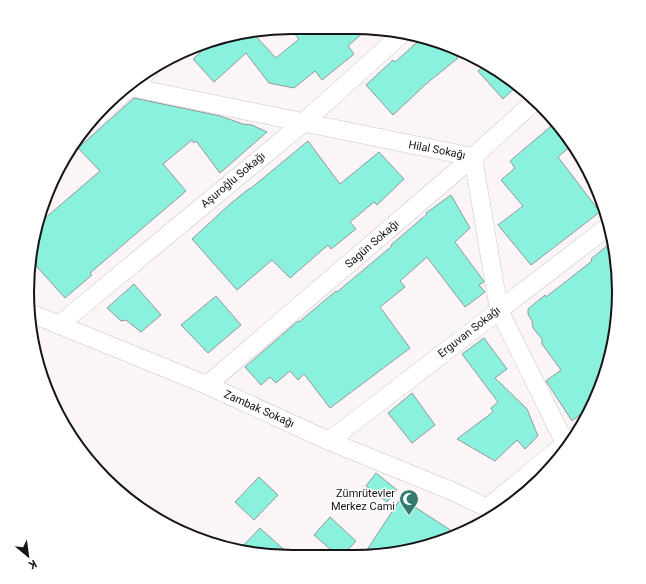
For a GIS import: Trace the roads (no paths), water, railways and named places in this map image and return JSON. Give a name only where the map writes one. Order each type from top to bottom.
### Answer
[{"type":"street","name":"Aşuroğlu Sokağı","points":[[59,325],[303,123],[398,38]]},
{"type":"street","name":"Hilal Sokağı","points":[[136,86],[303,123],[473,157],[499,310],[569,435]]},
{"type":"street","name":"Sagün Sokağı","points":[[208,385],[473,157],[531,105]]},
{"type":"street","name":"Erguvan Sokağı","points":[[329,440],[604,230]]},
{"type":"street","name":"Zambak Sokağı","points":[[35,315],[208,385],[329,440],[452,492],[490,511]]},
{"type":"street","points":[[503,503],[554,455]]},
{"type":"place","name":"Zümrütevler Merkez Cami","points":[[409,516]]}]
